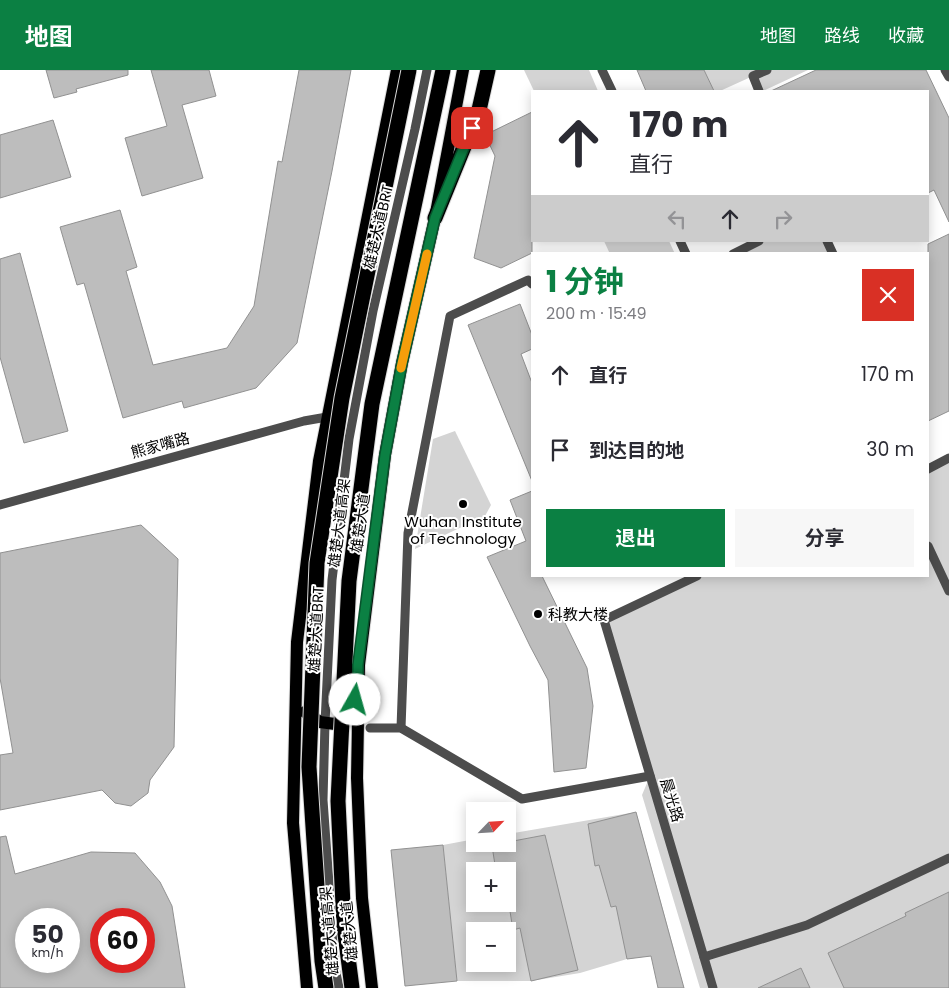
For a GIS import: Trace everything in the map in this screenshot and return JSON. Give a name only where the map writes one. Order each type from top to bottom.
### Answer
[{"type":"highway","name":"雄楚大道高架","points":[[325,988],[309,767],[317,562],[342,398],[409,70]]},
{"type":"highway","name":"雄楚大道高架","points":[[352,988],[344,926],[338,801],[349,581],[372,404],[443,70]]},
{"type":"highway","points":[[435,218],[479,110],[488,70]]},
{"type":"main road","points":[[307,988],[293,823],[297,642],[319,461],[397,70]]},
{"type":"main road","name":"雄楚大道","points":[[372,988],[362,898],[356,778],[358,665],[385,455],[402,363],[435,218],[463,70]]},
{"type":"main road","points":[[296,686],[304,711],[320,722],[335,724],[353,710],[358,690]]},
{"type":"street","name":"雄楚大道BRT","points":[[338,988],[323,800],[332,580],[349,439],[373,311],[427,70]]},
{"type":"street","points":[[602,70],[612,90]]},
{"type":"street","points":[[760,90],[753,76],[767,70]]},
{"type":"street","points":[[946,70],[949,77]]},
{"type":"street","points":[[737,252],[757,242]]},
{"type":"street","points":[[401,728],[408,533],[450,316],[528,280],[531,283]]},
{"type":"street","name":"熊家嘴路","points":[[0,505],[295,423],[327,417]]},
{"type":"street","points":[[929,468],[949,458]]},
{"type":"street","points":[[929,548],[949,591]]},
{"type":"street","name":"晨光路","points":[[695,577],[604,620],[713,988]]},
{"type":"street","points":[[370,728],[401,728],[522,799],[650,776]]},
{"type":"street","points":[[704,957],[807,925],[949,858]]},
{"type":"shaded area","points":[[524,70],[589,70],[598,90],[534,90]]},
{"type":"shaded area","points":[[704,70],[808,70],[765,90],[762,90],[753,76],[722,90],[714,90]]},
{"type":"shaded area","points":[[604,242],[669,242],[674,252],[609,252]]},
{"type":"shaded area","points":[[757,242],[827,242],[832,252],[737,252]]},
{"type":"shaded area","points":[[455,431],[491,505],[485,516],[415,549],[433,439]]},
{"type":"shaded area","points":[[949,458],[949,988],[700,988],[642,795],[650,776],[604,620],[695,577],[929,577],[929,467]]},
{"type":"shaded area","points":[[636,812],[675,953],[627,959],[580,973],[531,981],[457,981],[443,845],[466,841],[466,852],[516,852],[516,833]]},
{"type":"building","points":[[46,70],[128,70],[128,75],[76,89],[77,92],[54,98]]},
{"type":"building","points":[[151,70],[209,70],[216,96],[182,105],[203,178],[142,196],[125,138],[167,126]]},
{"type":"building","points":[[299,70],[351,70],[297,343],[256,388],[184,408],[182,401],[123,418],[84,283],[77,285],[60,227],[120,210],[137,267],[126,271],[153,365],[227,348],[254,306],[278,161],[282,162]]},
{"type":"building","points":[[637,70],[704,70],[714,90],[646,90]]},
{"type":"building","points":[[816,70],[926,70],[949,118],[949,222],[934,190],[929,192],[929,90],[773,90]]},
{"type":"building","points":[[531,112],[532,252],[501,268],[474,258],[495,156],[485,135]]},
{"type":"building","points":[[53,120],[71,177],[0,198],[0,135]]},
{"type":"building","points":[[949,234],[949,411],[929,421],[929,252],[928,244]]},
{"type":"building","points":[[20,253],[68,431],[24,443],[0,357],[0,259]]},
{"type":"building","points":[[520,304],[531,332],[531,349],[521,354],[531,380],[531,479],[468,325]]},
{"type":"building","name":"科教大楼","points":[[531,491],[531,577],[542,577],[587,668],[593,706],[586,768],[554,772],[548,680],[487,557],[526,541],[510,500]]},
{"type":"building","points":[[141,525],[178,559],[174,747],[150,780],[148,793],[131,806],[115,803],[102,790],[0,810],[0,755],[13,753],[0,678],[0,553]]},
{"type":"building","points":[[636,812],[684,988],[658,988],[651,956],[627,959],[616,906],[611,907],[599,865],[595,866],[588,824]]},
{"type":"building","points":[[545,835],[578,970],[531,981],[520,928],[516,929],[516,922],[512,922],[510,912],[516,912],[516,862],[495,862],[493,852],[516,852],[516,840]]},
{"type":"building","points":[[6,836],[15,874],[91,852],[135,853],[160,882],[172,906],[185,988],[0,988],[0,837]]},
{"type":"building","points":[[443,845],[457,981],[405,986],[391,850]]},
{"type":"building","points":[[949,892],[949,988],[844,988],[828,953],[906,916],[905,913]]},
{"type":"building","points":[[801,968],[810,988],[758,988]]},
{"type":"slow traffic","points":[[401,368],[427,254]]},
{"type":"place","name":"Wuhan Institute of Technology","points":[[463,504]]},
{"type":"place","name":"科教大楼","points":[[538,614]]},
{"type":"route","points":[[355,700],[358,690],[358,665],[385,455],[402,363],[435,218],[472,128]]}]
